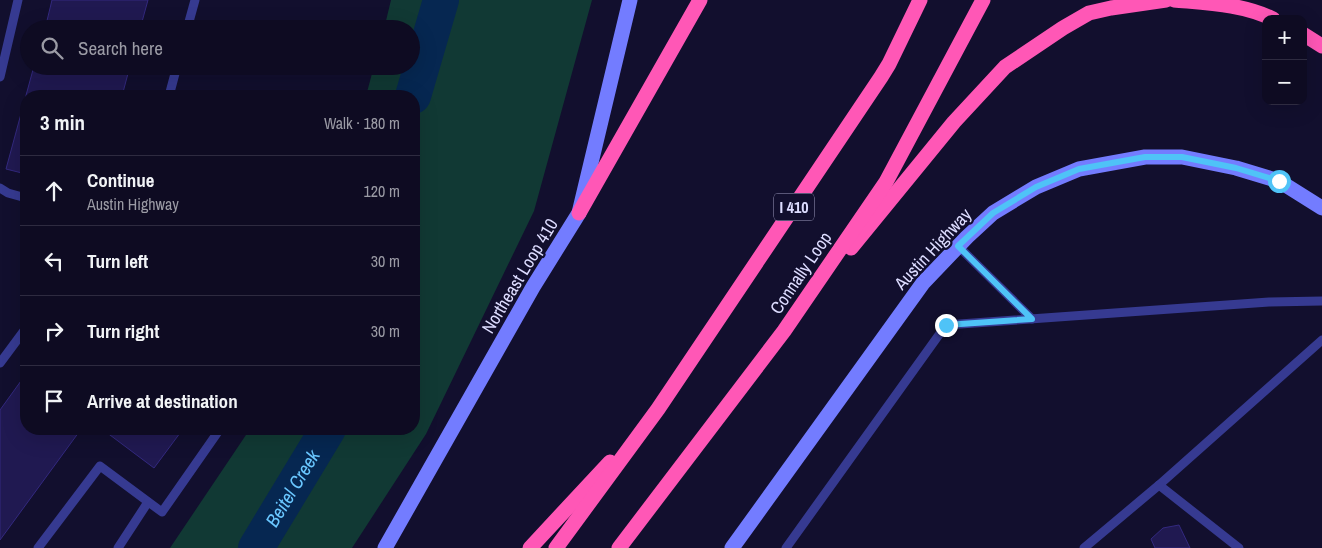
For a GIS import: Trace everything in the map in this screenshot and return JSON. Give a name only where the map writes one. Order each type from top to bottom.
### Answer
[{"type":"highway","points":[[579,213],[700,0]]},
{"type":"highway","name":"I 410","points":[[556,548],[658,409],[889,64],[920,0]]},
{"type":"highway","name":"Connally Loop","points":[[619,548],[784,331],[886,182],[983,0]]},
{"type":"highway","points":[[784,331],[954,122],[1005,67],[1064,28],[1090,14],[1111,8],[1166,0]]},
{"type":"highway","points":[[1174,0],[1216,3],[1265,15]]},
{"type":"highway","points":[[1307,37],[1322,46]]},
{"type":"highway","points":[[530,548],[658,409]]},
{"type":"main road","name":"Northeast Loop 410","points":[[385,548],[533,287],[579,213],[630,0]]},
{"type":"main road","name":"Austin Highway","points":[[732,548],[923,283],[993,213],[1036,187],[1079,169],[1145,157],[1182,157],[1236,168],[1279,181],[1322,208]]},
{"type":"lane","points":[[0,77],[18,0]]},
{"type":"lane","points":[[189,20],[195,0]]},
{"type":"lane","points":[[171,90],[175,75]]},
{"type":"lane","points":[[0,188],[8,193],[20,196]]},
{"type":"lane","points":[[958,246],[1032,319]]},
{"type":"lane","points":[[786,548],[946,325],[1269,302],[1322,301]]},
{"type":"lane","points":[[0,364],[20,336]]},
{"type":"lane","points":[[1084,548],[1159,485],[1322,340]]},
{"type":"lane","points":[[38,548],[100,466],[162,512],[216,435]]},
{"type":"lane","points":[[1159,485],[1239,548]]},
{"type":"lane","points":[[118,548],[148,502]]},
{"type":"green space","points":[[391,0],[592,0],[534,211],[426,434],[352,548],[170,548],[246,435],[420,435],[420,90],[368,90],[372,75],[420,75],[420,20],[386,20]]},
{"type":"building","points":[[52,0],[148,0],[142,20],[47,20]]},
{"type":"building","points":[[32,75],[128,75],[124,90],[27,90]]},
{"type":"building","points":[[20,118],[20,172],[6,169]]},
{"type":"building","points":[[20,382],[20,435],[77,435],[0,540],[0,410]]},
{"type":"building","points":[[110,435],[179,435],[154,468]]},
{"type":"building","points":[[1179,525],[1190,548],[1155,548],[1151,539],[1163,528]]},
{"type":"waterway","name":"Beitel Creek","points":[[420,72],[441,0]]},
{"type":"waterway","name":"Beitel Creek","points":[[415,90],[419,75]]},
{"type":"waterway","name":"Beitel Creek","points":[[256,548],[324,435]]},
{"type":"route","points":[[946,325],[1032,319],[958,246],[993,213],[1036,187],[1079,169],[1145,157],[1182,157],[1236,168],[1279,181]]}]
